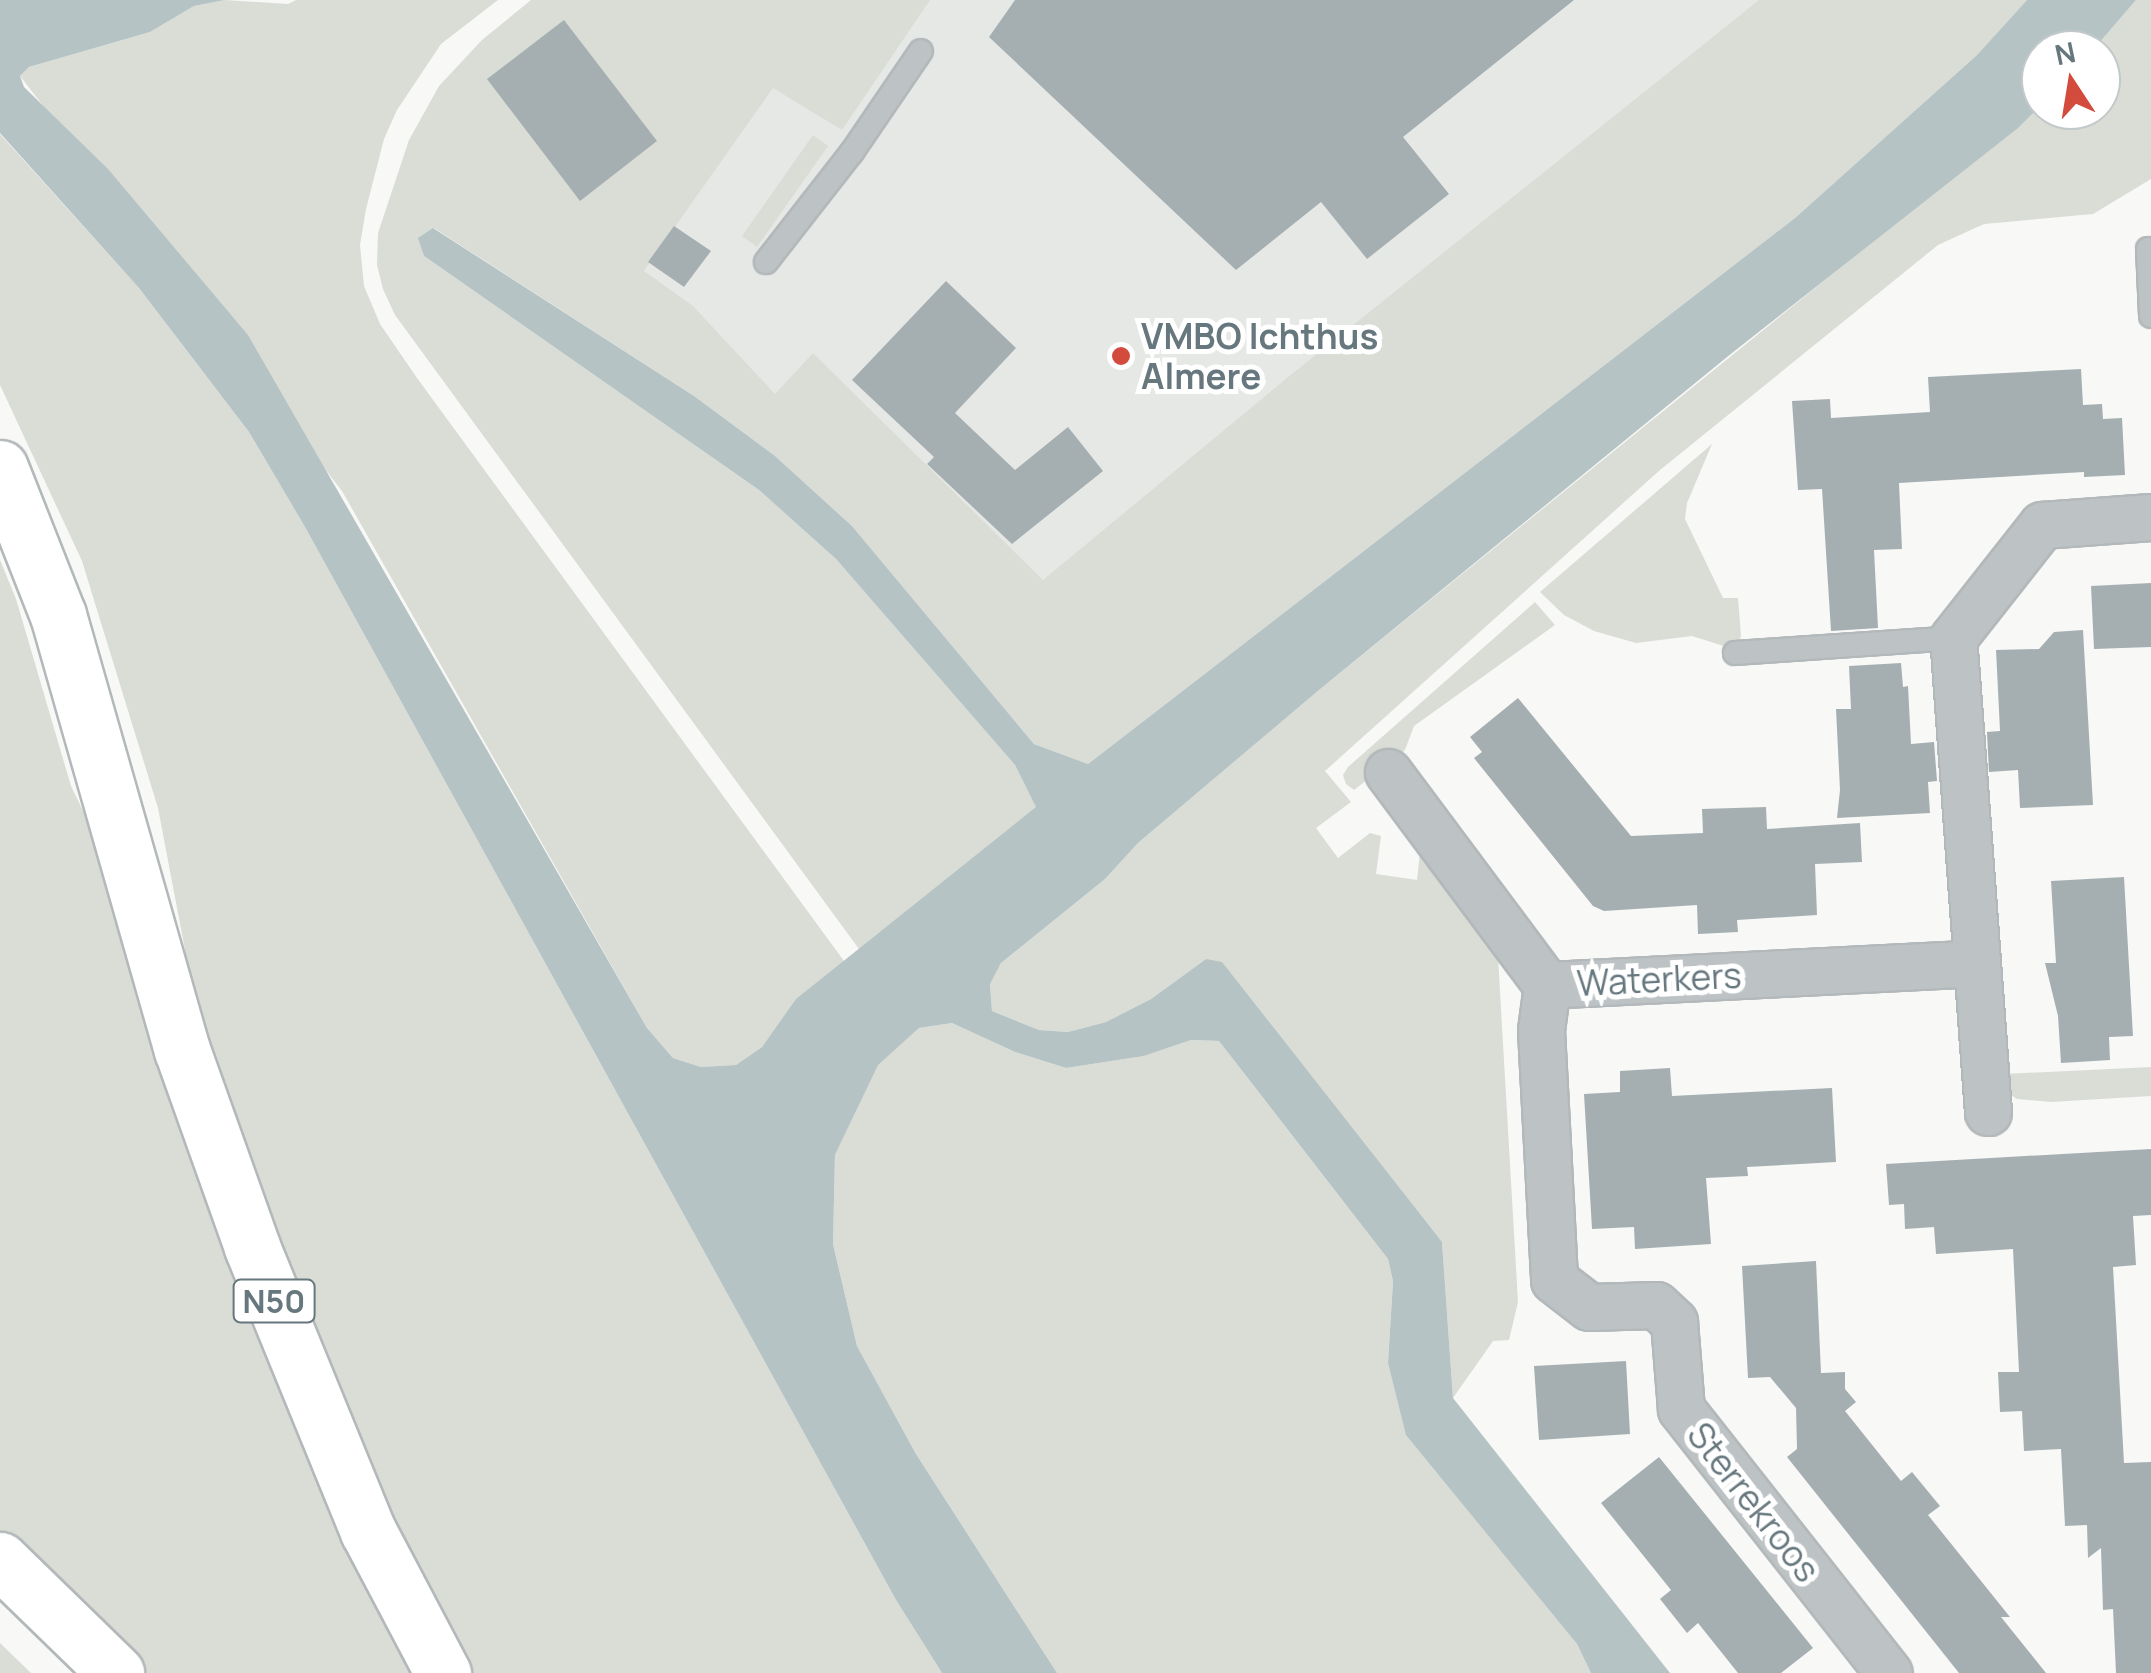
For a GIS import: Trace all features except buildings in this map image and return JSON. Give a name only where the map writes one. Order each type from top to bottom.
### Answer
[{"type":"highway","name":"N50","points":[[0,468],[58,615],[182,1050],[252,1247],[368,1531],[444,1673]]},
{"type":"highway","points":[[0,1560],[116,1673]]},
{"type":"highway","points":[[0,1605],[69,1673]]},
{"type":"street","points":[[1988,1112],[1952,638],[2042,525],[2151,517]]},
{"type":"street","name":"Waterkers","points":[[1388,772],[1547,985],[1976,962]]},
{"type":"street","name":"Sterrekroos","points":[[1547,985],[1540,1030],[1554,1280],[1589,1307],[1656,1305],[1674,1322],[1681,1409],[1889,1673]]},
{"type":"lane","points":[[766,262],[852,152],[922,51]]},
{"type":"lane","points":[[2148,249],[2151,316]]},
{"type":"lane","points":[[1734,654],[1952,638]]},
{"type":"shaded area","points":[[0,0],[225,0],[194,6],[150,32],[29,67],[20,76],[24,87],[108,169],[248,335],[647,1028],[673,1058],[701,1067],[736,1065],[762,1047],[796,999],[1036,807],[1015,765],[836,559],[759,490],[424,256],[418,238],[433,228],[694,396],[775,456],[852,526],[1034,744],[1088,764],[1795,218],[1977,55],[2027,0],[2136,0],[2110,30],[2021,30],[2018,128],[1732,353],[1319,690],[1138,843],[1105,879],[1001,963],[990,984],[992,1011],[1039,1030],[1068,1032],[1106,1022],[1151,999],[1206,959],[1222,962],[1442,1242],[1453,1398],[1670,1673],[1591,1673],[1577,1644],[1406,1435],[1388,1363],[1393,1281],[1388,1259],[1219,1041],[1191,1040],[1144,1056],[1066,1068],[1015,1052],[952,1023],[919,1028],[878,1065],[835,1155],[833,1244],[857,1346],[916,1454],[1057,1673],[942,1673],[896,1600],[249,432],[139,288],[0,133]]},
{"type":"shaded area","points":[[225,0],[288,4],[296,0],[498,0],[441,44],[397,110],[384,139],[366,209],[360,245],[364,286],[380,324],[417,378],[844,961],[796,1000],[762,1047],[736,1065],[701,1067],[673,1058],[647,1028],[342,491],[20,76],[29,67],[150,32],[194,6]]},
{"type":"shaded area","points":[[531,0],[930,0],[842,130],[773,88],[644,271],[693,306],[775,394],[813,353],[1043,580],[1287,378],[1759,0],[2027,0],[1977,55],[1795,218],[1088,764],[1034,744],[852,526],[775,456],[694,396],[434,228],[419,238],[424,256],[759,490],[836,559],[1015,765],[1037,808],[859,949],[395,315],[383,289],[377,265],[378,233],[409,140],[439,86],[482,40]]},
{"type":"shaded area","name":"VMBO Ichthus Almere","points":[[911,0],[1957,0],[1057,719],[644,271],[773,87]]},
{"type":"shaded area","points":[[2136,0],[2151,0],[2151,179],[2093,214],[1984,224],[1938,245],[1660,470],[1325,771],[1351,802],[1316,828],[1338,858],[1370,833],[1381,836],[1376,874],[1417,880],[1421,843],[1508,948],[1498,957],[1518,1302],[1509,1340],[1493,1341],[1453,1398],[1442,1242],[1206,959],[1151,999],[1106,1022],[1068,1032],[1039,1030],[992,1011],[990,983],[1001,963],[1105,879],[1138,843],[1319,690],[2021,121],[2021,130],[2121,130],[2121,30],[2110,30]]},
{"type":"shaded area","points":[[0,134],[139,288],[249,432],[896,1600],[942,1673],[463,1673],[324,1384],[201,1034],[158,808],[82,561],[0,385]]},
{"type":"shaded area","points":[[813,135],[828,146],[757,247],[742,236]]},
{"type":"shaded area","points":[[1712,444],[1687,503],[1685,519],[1723,598],[1738,598],[1741,636],[1737,645],[1730,648],[1692,636],[1636,643],[1594,631],[1564,615],[1540,592]]},
{"type":"shaded area","points":[[0,560],[16,599],[71,786],[145,939],[427,1673],[127,1673],[0,1547]]},
{"type":"shaded area","points":[[1535,602],[1555,625],[1414,726],[1405,750],[1354,790],[1346,784],[1343,775],[1348,767]]},
{"type":"shaded area","points":[[952,1023],[1015,1052],[1066,1068],[1144,1056],[1191,1040],[1219,1041],[1388,1259],[1393,1281],[1388,1363],[1407,1435],[1577,1644],[1591,1673],[1057,1673],[916,1454],[857,1346],[833,1244],[835,1155],[878,1064],[919,1028]]},
{"type":"shaded area","points":[[2151,1067],[2151,1096],[2051,1102],[2017,1099],[2005,1091],[2004,1074]]},
{"type":"shaded area","points":[[0,1643],[31,1673],[0,1673]]},
{"type":"place","name":"VMBO Ichthus Almere","points":[[1121,356]]}]
